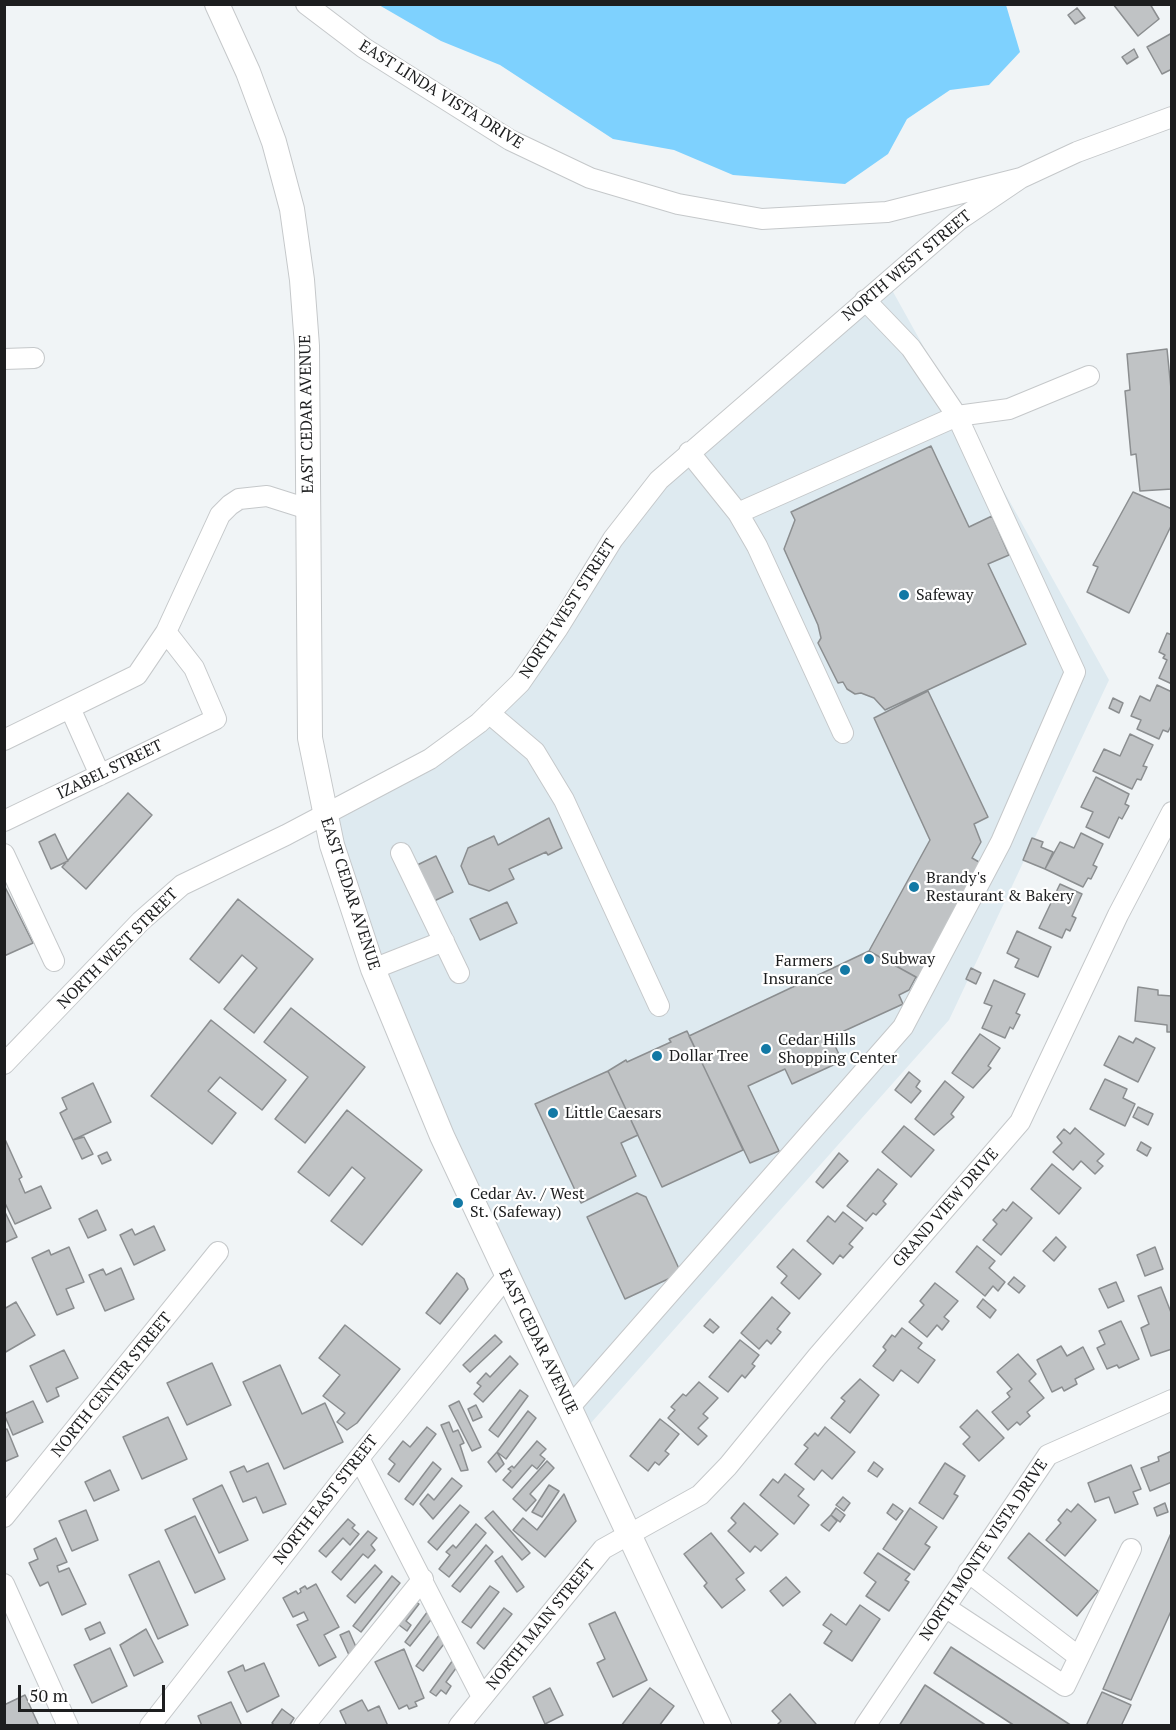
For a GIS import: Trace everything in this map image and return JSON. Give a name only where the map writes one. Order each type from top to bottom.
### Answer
[{"type":"main road","name":"EAST CEDAR AVENUE","points":[[217,4],[248,72],[274,142],[292,209],[308,346],[310,738],[324,814],[352,911],[373,969],[442,1136],[506,1277],[631,1534],[718,1725]]},
{"type":"street","name":"EAST LINDA VISTA DRIVE","points":[[306,4],[364,48],[510,140],[590,178],[678,204],[762,219],[825,218],[887,212],[1021,178],[1077,152],[1172,117]]},
{"type":"street","name":"NORTH WEST STREET","points":[[4,1064],[141,921],[182,885],[286,835],[430,759],[489,713],[520,683],[536,662],[635,507],[659,480],[959,220],[1021,178]]},
{"type":"street","points":[[569,1408],[903,1027],[1001,842],[1075,672],[957,416],[911,348],[865,300]]},
{"type":"street","points":[[4,359],[34,358]]},
{"type":"street","points":[[738,513],[957,416],[1009,409],[1089,376]]},
{"type":"street","points":[[689,452],[738,513],[756,546],[843,733]]},
{"type":"street","points":[[4,740],[137,675],[166,632],[220,515],[230,505],[239,499],[267,496],[308,509]]},
{"type":"street","name":"IZABEL STREET","points":[[4,821],[216,719],[194,668],[166,632]]},
{"type":"street","points":[[70,708],[100,775]]},
{"type":"street","points":[[489,713],[535,752],[564,800],[658,1006]]},
{"type":"street","name":"GRAND VIEW DRIVE","points":[[631,1534],[700,1495],[728,1466],[825,1348],[1020,1122],[1118,915],[1172,812]]},
{"type":"street","points":[[4,854],[54,961]]},
{"type":"street","points":[[401,854],[459,973]]},
{"type":"street","points":[[373,969],[444,941]]},
{"type":"street","name":"NORTH CENTER STREET","points":[[4,1517],[218,1252]]},
{"type":"street","name":"NORTH EAST STREET","points":[[150,1725],[359,1458],[506,1277]]},
{"type":"street","name":"NORTH MONTE VISTA DRIVE","points":[[865,1725],[1048,1455],[1172,1400]]},
{"type":"street","points":[[359,1458],[482,1697]]},
{"type":"street","name":"NORTH MAIN STREET","points":[[459,1725],[603,1549],[631,1534]]},
{"type":"street","points":[[945,1607],[1065,1686],[1131,1549]]},
{"type":"street","points":[[968,1572],[1079,1657]]},
{"type":"street","points":[[304,1725],[423,1579]]},
{"type":"street","points":[[4,1584],[68,1725]]},
{"type":"shaded area","points":[[379,5],[1006,5],[1020,52],[989,85],[950,90],[907,119],[888,154],[845,184],[733,175],[674,150],[613,139],[500,65],[441,41]]},
{"type":"shaded area","points":[[887,281],[1109,680],[949,1020],[582,1433],[506,1277],[324,814],[489,713],[635,507]]},
{"type":"building","points":[[1113,4],[1150,4],[1159,19],[1138,36]]},
{"type":"building","points":[[1077,8],[1085,18],[1075,24],[1068,15]]},
{"type":"building","points":[[1172,33],[1172,69],[1162,74],[1147,47]]},
{"type":"building","points":[[1134,49],[1138,57],[1127,64],[1122,57]]},
{"type":"building","points":[[1167,349],[1172,399],[1172,489],[1140,491],[1136,454],[1131,455],[1125,391],[1130,390],[1127,354]]},
{"type":"building","name":"Safeway","points":[[931,446],[969,527],[992,516],[1009,555],[988,564],[1026,644],[885,710],[874,698],[861,693],[855,694],[847,689],[843,682],[838,683],[818,643],[821,638],[818,625],[784,549],[795,520],[791,512]]},
{"type":"building","points":[[1133,492],[1172,509],[1172,524],[1129,613],[1087,592],[1098,567],[1093,565]]},
{"type":"building","points":[[1167,633],[1172,635],[1172,684],[1159,678],[1167,660],[1163,658],[1165,655],[1159,652]]},
{"type":"building","points":[[1157,685],[1172,692],[1172,724],[1168,732],[1163,730],[1159,739],[1137,729],[1141,720],[1131,716],[1140,696],[1150,701]]},
{"type":"building","points":[[928,691],[988,817],[974,824],[981,842],[972,858],[986,866],[923,981],[869,951],[930,840],[874,718]]},
{"type":"building","points":[[1113,698],[1123,703],[1119,713],[1109,708]]},
{"type":"building","points":[[1130,734],[1153,745],[1143,766],[1147,767],[1141,780],[1137,779],[1132,789],[1093,771],[1104,749],[1120,756]]},
{"type":"building","points":[[1096,777],[1129,794],[1125,804],[1129,806],[1122,819],[1119,817],[1109,838],[1086,827],[1093,812],[1081,807]]},
{"type":"building","points":[[128,793],[152,815],[86,889],[62,867]]},
{"type":"building","points":[[549,818],[562,848],[548,855],[546,852],[509,869],[514,879],[489,891],[469,884],[461,866],[468,848],[494,836],[498,845]]},
{"type":"building","points":[[1081,833],[1103,844],[1093,865],[1097,867],[1091,879],[1088,878],[1083,887],[1045,869],[1060,842],[1074,848]]},
{"type":"building","points":[[55,834],[68,861],[51,869],[39,842]]},
{"type":"building","points":[[1032,838],[1043,842],[1041,847],[1053,852],[1045,869],[1023,860]]},
{"type":"building","points":[[436,856],[453,892],[432,902],[415,866]]},
{"type":"building","points":[[1060,884],[1082,894],[1072,916],[1076,918],[1070,931],[1066,929],[1062,938],[1039,928]]},
{"type":"building","points":[[4,885],[33,943],[4,956]]},
{"type":"building","points":[[238,899],[313,959],[254,1033],[224,1009],[257,968],[242,955],[219,983],[190,959]]},
{"type":"building","points":[[507,902],[517,923],[480,940],[470,919]]},
{"type":"building","points":[[1017,931],[1051,947],[1038,977],[1015,967],[1019,959],[1007,953]]},
{"type":"building","name":"Cedar Hills Shopping Center","points":[[869,951],[916,977],[909,990],[899,995],[903,1004],[831,1037],[842,1061],[792,1084],[785,1069],[748,1086],[779,1151],[750,1163],[689,1036]]},
{"type":"building","points":[[971,968],[981,973],[976,984],[966,979]]},
{"type":"building","points":[[994,980],[1025,994],[1016,1013],[1020,1015],[1013,1029],[1010,1027],[1005,1038],[982,1028],[992,1006],[984,1003]]},
{"type":"building","points":[[1138,987],[1158,990],[1158,995],[1172,996],[1172,1032],[1167,1032],[1167,1025],[1135,1021]]},
{"type":"building","points":[[291,1008],[365,1067],[305,1143],[275,1119],[308,1077],[264,1042]]},
{"type":"building","points":[[211,1020],[286,1080],[262,1110],[220,1077],[208,1091],[236,1113],[212,1144],[151,1096]]},
{"type":"building","points":[[687,1031],[743,1150],[662,1187],[608,1071],[626,1060],[627,1062],[671,1042],[669,1039]]},
{"type":"building","points":[[980,1034],[1000,1048],[988,1066],[991,1068],[973,1088],[952,1073]]},
{"type":"building","points":[[1119,1036],[1133,1043],[1136,1038],[1155,1048],[1138,1082],[1104,1065]]},
{"type":"building","points":[[608,1071],[638,1135],[621,1143],[636,1176],[581,1203],[535,1104]]},
{"type":"building","points":[[909,1072],[920,1081],[916,1087],[921,1091],[911,1103],[895,1090]]},
{"type":"building","points":[[1105,1079],[1127,1089],[1123,1098],[1135,1104],[1125,1126],[1090,1109]]},
{"type":"building","points":[[945,1081],[964,1097],[951,1114],[954,1117],[934,1135],[915,1119]]},
{"type":"building","points":[[93,1083],[111,1122],[73,1140],[60,1113],[67,1109],[62,1098]]},
{"type":"building","points":[[1138,1107],[1153,1114],[1148,1125],[1133,1117]]},
{"type":"building","points":[[347,1110],[422,1170],[362,1245],[331,1221],[365,1178],[352,1167],[329,1196],[298,1172]]},
{"type":"building","points":[[904,1126],[934,1150],[911,1177],[882,1152]]},
{"type":"building","points":[[1075,1128],[1104,1154],[1097,1161],[1103,1166],[1095,1174],[1081,1161],[1073,1170],[1053,1152],[1062,1143],[1057,1137],[1064,1129],[1070,1134]]},
{"type":"building","points":[[4,1137],[22,1177],[19,1179],[25,1193],[41,1186],[51,1208],[15,1224],[4,1201]]},
{"type":"building","points":[[84,1137],[93,1154],[82,1159],[73,1140]]},
{"type":"building","points":[[1141,1142],[1151,1148],[1147,1156],[1137,1150]]},
{"type":"building","points":[[107,1152],[111,1160],[102,1164],[98,1156]]},
{"type":"building","points":[[839,1153],[848,1161],[823,1188],[816,1182]]},
{"type":"building","points":[[1052,1164],[1081,1188],[1059,1214],[1031,1189]]},
{"type":"building","points":[[878,1169],[897,1184],[883,1201],[886,1204],[876,1215],[873,1213],[866,1221],[847,1206]]},
{"type":"building","points":[[637,1193],[646,1197],[681,1273],[625,1299],[587,1217]]},
{"type":"building","points":[[1013,1202],[1032,1218],[1001,1255],[983,1240],[997,1224],[993,1220],[1003,1209],[1006,1211]]},
{"type":"building","points":[[4,1210],[17,1237],[4,1243]]},
{"type":"building","points":[[97,1210],[106,1230],[88,1238],[79,1219]]},
{"type":"building","points":[[843,1212],[863,1228],[849,1244],[853,1247],[843,1258],[840,1255],[833,1264],[807,1241],[828,1216],[835,1222]]},
{"type":"building","points":[[154,1226],[165,1250],[134,1265],[120,1235],[132,1229],[135,1235]]},
{"type":"building","points":[[1056,1237],[1066,1247],[1054,1261],[1043,1251]]},
{"type":"building","points":[[977,1246],[995,1261],[989,1268],[1005,1282],[998,1291],[993,1286],[985,1296],[956,1272]]},
{"type":"building","points":[[69,1247],[84,1282],[66,1289],[74,1308],[57,1315],[32,1258],[49,1250],[51,1255]]},
{"type":"building","points":[[1155,1247],[1163,1269],[1145,1276],[1137,1255]]},
{"type":"building","points":[[793,1249],[821,1274],[799,1299],[781,1283],[787,1276],[777,1267]]},
{"type":"building","points":[[121,1268],[134,1299],[105,1311],[89,1275],[103,1269],[106,1275]]},
{"type":"building","points":[[457,1273],[464,1279],[468,1289],[440,1324],[426,1313]]},
{"type":"building","points":[[1014,1277],[1025,1286],[1019,1293],[1008,1284]]},
{"type":"building","points":[[1116,1282],[1124,1301],[1108,1308],[1099,1289]]},
{"type":"building","points":[[935,1283],[958,1301],[944,1317],[949,1321],[942,1330],[937,1325],[927,1337],[909,1322],[924,1305],[920,1301]]},
{"type":"building","points":[[1161,1287],[1172,1315],[1172,1349],[1151,1356],[1141,1328],[1149,1324],[1138,1296]]},
{"type":"building","points":[[772,1297],[790,1313],[777,1329],[781,1332],[771,1344],[767,1340],[759,1349],[741,1333]]},
{"type":"building","points":[[983,1299],[996,1310],[990,1318],[977,1307]]},
{"type":"building","points":[[16,1302],[35,1335],[4,1353],[4,1309]]},
{"type":"building","points":[[710,1319],[719,1327],[713,1333],[704,1326]]},
{"type":"building","points":[[1121,1321],[1139,1359],[1119,1368],[1117,1365],[1107,1369],[1097,1348],[1105,1344],[1099,1331]]},
{"type":"building","points":[[345,1325],[400,1369],[357,1423],[347,1430],[337,1422],[345,1413],[323,1396],[340,1375],[319,1358]]},
{"type":"building","points":[[902,1328],[922,1343],[918,1348],[935,1360],[918,1383],[901,1370],[893,1381],[873,1366],[886,1350],[883,1347],[892,1335],[895,1337]]},
{"type":"building","points":[[495,1335],[502,1342],[470,1372],[463,1365]]},
{"type":"building","points":[[740,1340],[759,1355],[752,1364],[755,1366],[745,1378],[742,1375],[728,1392],[709,1377]]},
{"type":"building","points":[[1061,1346],[1067,1356],[1083,1347],[1094,1369],[1075,1379],[1077,1384],[1064,1391],[1062,1387],[1052,1392],[1037,1360]]},
{"type":"building","points":[[64,1350],[78,1378],[56,1388],[59,1396],[47,1402],[30,1366]]},
{"type":"building","points":[[1018,1354],[1036,1374],[1029,1381],[1044,1398],[1027,1412],[1030,1416],[1020,1425],[1017,1422],[1008,1430],[992,1412],[1010,1397],[1007,1393],[1012,1389],[997,1372]]},
{"type":"building","points":[[510,1356],[518,1364],[483,1402],[474,1394],[481,1386],[477,1383],[486,1373],[490,1377]]},
{"type":"building","points":[[212,1363],[231,1405],[187,1425],[167,1383]]},
{"type":"building","points":[[280,1365],[302,1414],[325,1403],[343,1442],[284,1469],[243,1382]]},
{"type":"building","points":[[860,1379],[879,1395],[850,1433],[831,1418],[845,1401],[841,1398]]},
{"type":"building","points":[[699,1382],[718,1398],[703,1414],[708,1418],[698,1428],[707,1436],[698,1445],[668,1418],[675,1410],[671,1407]]},
{"type":"building","points":[[520,1390],[528,1396],[498,1437],[489,1430]]},
{"type":"building","points":[[33,1401],[43,1422],[13,1435],[4,1414]]},
{"type":"building","points":[[459,1401],[481,1447],[472,1451],[449,1406]]},
{"type":"building","points":[[476,1405],[482,1417],[473,1421],[468,1409]]},
{"type":"building","points":[[977,1410],[1004,1438],[979,1461],[963,1444],[970,1437],[960,1427]]},
{"type":"building","points":[[528,1411],[536,1418],[506,1459],[497,1452]]},
{"type":"building","points":[[168,1417],[187,1459],[142,1479],[123,1437]]},
{"type":"building","points":[[660,1419],[679,1434],[665,1451],[669,1454],[659,1465],[655,1462],[648,1471],[630,1456]]},
{"type":"building","points":[[449,1422],[453,1432],[458,1430],[464,1443],[460,1445],[468,1470],[461,1471],[441,1425]]},
{"type":"building","points":[[427,1427],[436,1434],[399,1482],[388,1474],[395,1464],[389,1459],[403,1441],[410,1447]]},
{"type":"building","points":[[825,1427],[855,1452],[832,1479],[822,1470],[814,1480],[795,1464],[808,1448],[804,1445],[815,1433],[818,1436]]},
{"type":"building","points":[[7,1429],[18,1456],[4,1462],[4,1430]]},
{"type":"building","points":[[537,1441],[546,1449],[540,1455],[545,1459],[537,1469],[532,1465],[512,1488],[503,1480],[511,1471],[508,1469],[512,1466],[514,1468]]},
{"type":"building","points":[[1172,1451],[1172,1482],[1150,1491],[1141,1468],[1159,1461],[1158,1457]]},
{"type":"building","points":[[497,1452],[504,1464],[496,1472],[488,1462]]},
{"type":"building","points":[[547,1461],[554,1468],[530,1494],[536,1500],[526,1511],[513,1499]]},
{"type":"building","points":[[433,1462],[441,1469],[413,1505],[405,1499]]},
{"type":"building","points":[[874,1462],[883,1469],[877,1477],[868,1471]]},
{"type":"building","points":[[268,1463],[286,1504],[263,1513],[256,1497],[243,1502],[230,1472],[244,1466],[247,1472]]},
{"type":"building","points":[[945,1463],[965,1476],[954,1494],[958,1496],[943,1519],[919,1503]]},
{"type":"building","points":[[1131,1465],[1141,1489],[1133,1492],[1138,1504],[1115,1513],[1109,1497],[1095,1502],[1088,1483]]},
{"type":"building","points":[[110,1470],[119,1490],[94,1501],[85,1482]]},
{"type":"building","points":[[785,1474],[804,1489],[798,1496],[809,1505],[794,1524],[760,1495],[773,1479],[778,1483]]},
{"type":"building","points":[[452,1478],[462,1486],[433,1519],[420,1504],[428,1494],[434,1500]]},
{"type":"building","points":[[222,1485],[248,1540],[219,1553],[193,1499]]},
{"type":"building","points":[[549,1485],[559,1491],[542,1517],[532,1512]]},
{"type":"building","points":[[564,1494],[576,1521],[545,1557],[513,1530],[523,1518],[537,1530]]},
{"type":"building","points":[[843,1497],[850,1503],[844,1511],[836,1505]]},
{"type":"building","points":[[744,1503],[778,1534],[761,1551],[755,1546],[750,1552],[728,1531],[736,1523],[731,1518]]},
{"type":"building","points":[[1165,1503],[1168,1512],[1157,1516],[1154,1508]]},
{"type":"building","points":[[893,1504],[903,1511],[896,1520],[887,1513]]},
{"type":"building","points":[[1078,1504],[1096,1520],[1065,1556],[1046,1540],[1061,1523],[1058,1520],[1067,1509],[1071,1512]]},
{"type":"building","points":[[460,1505],[469,1512],[437,1550],[428,1542]]},
{"type":"building","points":[[836,1508],[845,1515],[840,1522],[831,1515]]},
{"type":"building","points":[[910,1508],[937,1527],[925,1544],[930,1547],[914,1570],[883,1549]]},
{"type":"building","points":[[86,1510],[98,1540],[72,1551],[59,1521]]},
{"type":"building","points":[[493,1511],[530,1553],[522,1560],[485,1518]]},
{"type":"building","points":[[831,1515],[837,1521],[829,1531],[821,1525]]},
{"type":"building","points":[[195,1516],[225,1579],[195,1593],[165,1530]]},
{"type":"building","points":[[348,1519],[355,1525],[352,1528],[359,1534],[350,1545],[343,1538],[326,1557],[319,1551]]},
{"type":"building","points":[[476,1524],[486,1533],[449,1577],[439,1569],[450,1555],[446,1552],[453,1545],[456,1548]]},
{"type":"building","points":[[368,1531],[377,1538],[371,1545],[375,1550],[368,1558],[363,1554],[341,1580],[332,1572]]},
{"type":"building","points":[[1172,1531],[1172,1609],[1131,1700],[1103,1689]]},
{"type":"building","points":[[711,1533],[744,1573],[736,1579],[745,1590],[722,1608],[704,1586],[707,1583],[684,1554]]},
{"type":"building","points":[[1029,1533],[1098,1591],[1077,1616],[1008,1558]]},
{"type":"building","points":[[56,1538],[67,1562],[57,1566],[59,1572],[69,1568],[86,1604],[62,1615],[48,1582],[40,1586],[29,1563],[38,1559],[34,1549]]},
{"type":"building","points":[[486,1545],[493,1552],[460,1592],[452,1586]]},
{"type":"building","points":[[878,1553],[910,1574],[905,1580],[909,1582],[889,1611],[866,1596],[876,1582],[864,1573]]},
{"type":"building","points":[[502,1556],[524,1587],[517,1592],[495,1561]]},
{"type":"building","points":[[159,1561],[188,1625],[158,1639],[129,1575]]},
{"type":"building","points":[[375,1565],[382,1572],[355,1603],[347,1596]]},
{"type":"building","points":[[392,1576],[400,1583],[361,1632],[353,1626]]},
{"type":"building","points":[[786,1577],[800,1592],[783,1606],[770,1591]]},
{"type":"building","points":[[316,1584],[339,1627],[324,1635],[336,1657],[319,1666],[297,1625],[308,1620],[304,1612],[293,1617],[283,1598],[296,1591],[298,1594],[305,1586],[307,1589]]},
{"type":"building","points":[[490,1586],[499,1592],[471,1628],[462,1622]]},
{"type":"building","points":[[412,1599],[419,1604],[406,1621],[411,1625],[407,1631],[395,1622]]},
{"type":"building","points":[[860,1605],[880,1619],[852,1661],[824,1643],[832,1631],[823,1625],[831,1614],[846,1625]]},
{"type":"building","points":[[504,1608],[512,1614],[484,1649],[477,1643]]},
{"type":"building","points":[[428,1611],[434,1616],[410,1646],[405,1642]]},
{"type":"building","points":[[615,1612],[647,1680],[613,1697],[597,1663],[605,1659],[589,1624]]},
{"type":"building","points":[[100,1622],[105,1633],[90,1640],[85,1629]]},
{"type":"building","points":[[146,1629],[163,1662],[134,1676],[120,1645]]},
{"type":"building","points":[[349,1631],[356,1647],[349,1655],[340,1635]]},
{"type":"building","points":[[440,1634],[447,1640],[423,1671],[416,1666]]},
{"type":"building","points":[[951,1647],[1072,1726],[1015,1726],[934,1673]]},
{"type":"building","points":[[110,1648],[127,1686],[92,1703],[74,1665]]},
{"type":"building","points":[[404,1649],[424,1698],[415,1702],[417,1706],[409,1709],[407,1705],[399,1709],[375,1662]]},
{"type":"building","points":[[453,1660],[459,1664],[446,1682],[451,1686],[446,1694],[441,1690],[436,1696],[430,1692]]},
{"type":"building","points":[[264,1663],[279,1696],[247,1712],[228,1672],[243,1665],[245,1671]]},
{"type":"building","points":[[925,1685],[987,1726],[899,1726]]},
{"type":"building","points":[[550,1688],[563,1715],[545,1724],[533,1697]]},
{"type":"building","points":[[650,1688],[674,1706],[659,1726],[621,1726]]},
{"type":"building","points":[[1102,1692],[1131,1705],[1121,1726],[1086,1726]]},
{"type":"building","points":[[790,1694],[816,1724],[815,1726],[776,1726],[781,1721],[772,1711]]},
{"type":"building","points":[[25,1695],[39,1726],[4,1726],[4,1705]]},
{"type":"building","points":[[362,1700],[368,1711],[379,1706],[388,1726],[347,1726],[340,1711]]},
{"type":"building","points":[[231,1702],[242,1726],[202,1726],[198,1716]]},
{"type":"building","points":[[282,1709],[294,1718],[289,1726],[275,1726],[272,1723]]},
{"type":"place","name":"Safeway","points":[[904,595]]},
{"type":"place","name":"Brandy's Restaurant & Bakery","points":[[914,887]]},
{"type":"place","name":"Subway","points":[[869,959]]},
{"type":"place","name":"Farmers Insurance","points":[[845,970]]},
{"type":"place","name":"Cedar Hills Shopping Center","points":[[766,1049]]},
{"type":"place","name":"Dollar Tree","points":[[657,1056]]},
{"type":"place","name":"Little Caesars","points":[[553,1113]]},
{"type":"place","name":"Cedar Av. / West St. (Safeway)","points":[[458,1203]]}]
